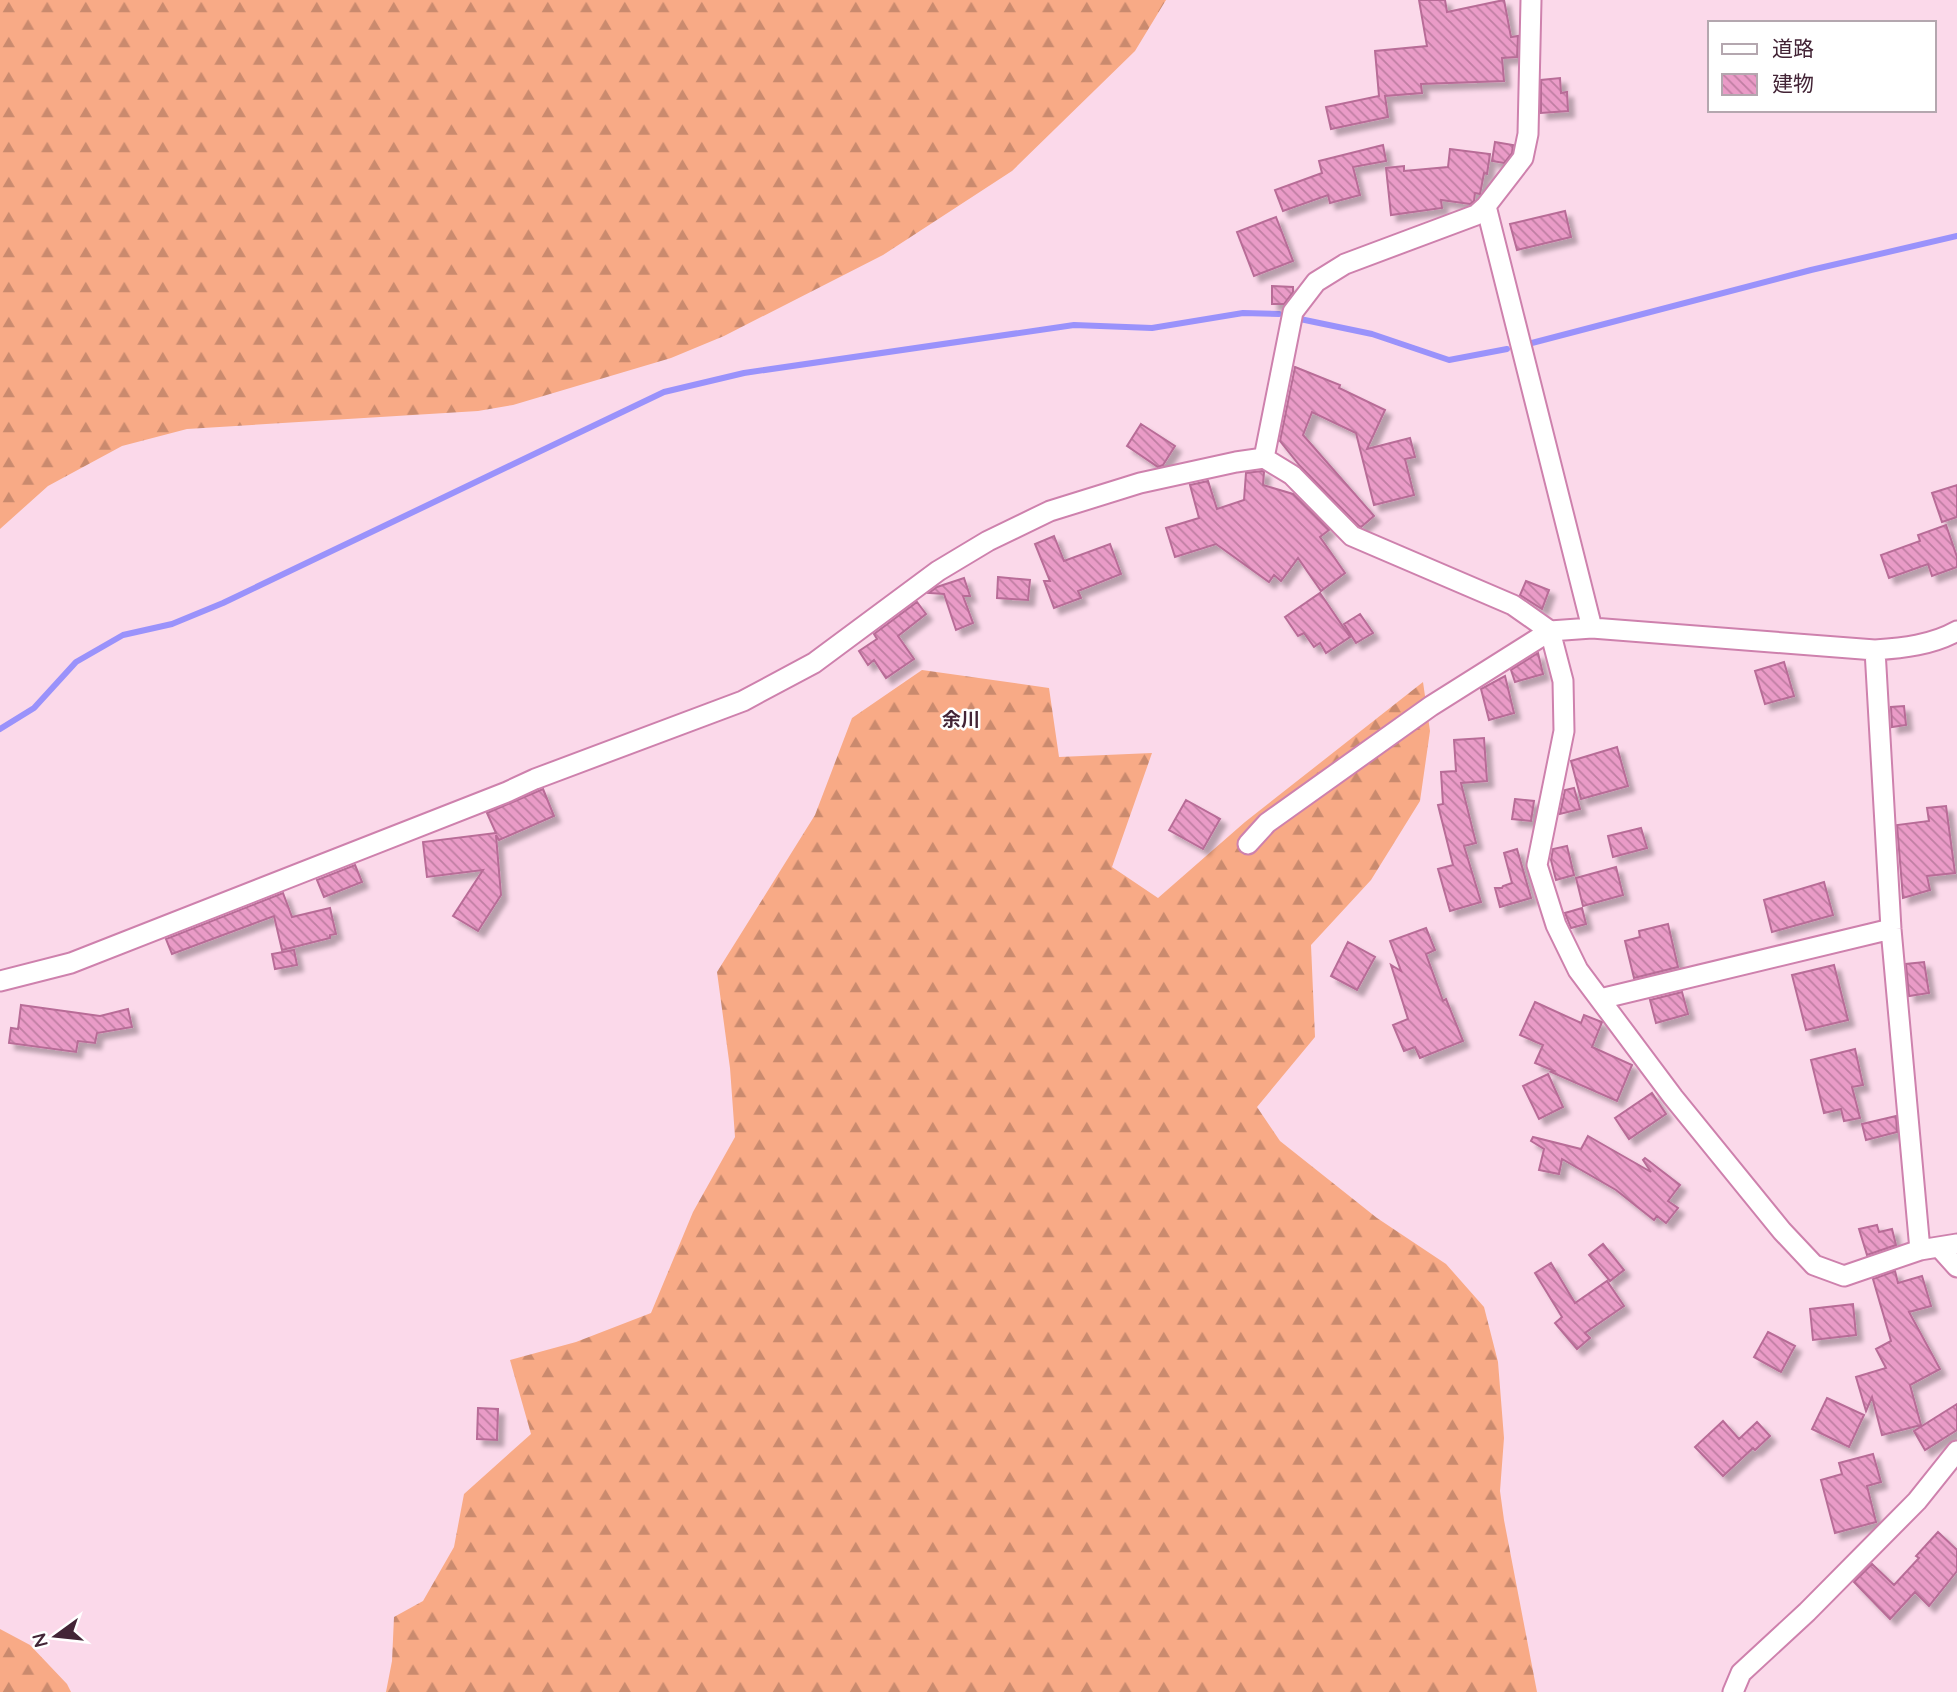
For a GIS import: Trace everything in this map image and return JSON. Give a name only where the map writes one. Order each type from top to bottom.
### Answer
[{"type":"street","points":[[1264,458],[1293,312],[1316,282],[1345,264],[1476,215],[1523,158],[1528,134],[1531,0]]},
{"type":"street","points":[[1486,206],[1592,628]]},
{"type":"street","points":[[0,981],[71,963],[535,779],[743,701],[814,663],[938,571],[988,541],[1050,511],[1140,483],[1264,458],[1292,475],[1352,536],[1513,605],[1550,631],[1563,681],[1564,731],[1537,866],[1556,925],[1578,970],[1673,1097],[1782,1231],[1814,1265],[1844,1276],[1939,1247]]},
{"type":"street","points":[[1248,844],[1268,823],[1431,706],[1550,631],[1592,628],[1875,650],[1908,648],[1957,631]]},
{"type":"street","points":[[1875,650],[1891,929],[1939,1247],[1957,1266]]},
{"type":"street","points":[[1600,999],[1891,929]]},
{"type":"street","points":[[1733,1692],[1741,1672],[1807,1612],[1917,1501],[1957,1451]]},
{"type":"green space","points":[[0,0],[1166,0],[1135,51],[1012,171],[883,255],[724,336],[671,358],[513,405],[478,411],[187,429],[122,446],[48,486],[0,529]]},
{"type":"green space","points":[[922,670],[1049,688],[1059,757],[1152,753],[1112,867],[1158,898],[1245,822],[1423,682],[1430,731],[1420,801],[1371,880],[1311,945],[1315,1037],[1257,1107],[1280,1141],[1377,1218],[1446,1264],[1484,1307],[1498,1362],[1504,1438],[1500,1491],[1537,1692],[386,1692],[392,1661],[394,1617],[423,1601],[454,1547],[464,1494],[531,1434],[510,1360],[576,1342],[651,1313],[693,1212],[735,1137],[730,1068],[717,972],[815,815],[852,718]]},
{"type":"green space","points":[[0,1629],[30,1645],[67,1684],[71,1692],[0,1692]]},
{"type":"building","points":[[1419,0],[1445,0],[1447,12],[1504,0],[1511,37],[1518,36],[1517,57],[1502,58],[1504,81],[1421,84],[1422,93],[1385,96],[1388,117],[1331,129],[1326,107],[1379,96],[1375,51],[1427,46]]},
{"type":"building","points":[[1560,78],[1561,93],[1567,92],[1568,111],[1541,113],[1541,80]]},
{"type":"building","points":[[1495,142],[1513,145],[1512,153],[1504,163],[1492,161]]},
{"type":"building","points":[[1383,145],[1386,161],[1353,167],[1360,195],[1330,203],[1328,195],[1283,211],[1275,190],[1322,173],[1319,161]]},
{"type":"building","points":[[1450,149],[1490,154],[1487,174],[1484,173],[1480,194],[1475,193],[1474,201],[1470,204],[1441,200],[1442,208],[1391,215],[1386,168],[1404,166],[1404,171],[1448,167]]},
{"type":"building","points":[[1565,211],[1571,237],[1517,250],[1510,224]]},
{"type":"building","points":[[1276,217],[1293,261],[1254,276],[1237,232]]},
{"type":"building","points":[[1272,286],[1293,287],[1293,292],[1284,304],[1272,304]]},
{"type":"building","points":[[1295,367],[1340,385],[1339,388],[1385,410],[1367,449],[1410,438],[1415,457],[1405,459],[1414,495],[1374,505],[1356,433],[1312,412],[1303,435],[1374,516],[1359,526],[1300,466],[1280,441]]},
{"type":"building","points":[[1141,424],[1175,446],[1163,465],[1158,467],[1127,446]]},
{"type":"building","points":[[1262,471],[1263,485],[1293,494],[1329,530],[1320,537],[1345,573],[1321,591],[1298,558],[1281,581],[1274,575],[1269,582],[1216,544],[1175,557],[1166,528],[1199,518],[1190,485],[1208,481],[1217,509],[1244,500],[1246,473]]},
{"type":"building","points":[[1957,485],[1957,517],[1942,522],[1932,493]]},
{"type":"building","points":[[1946,525],[1957,557],[1957,567],[1932,576],[1928,564],[1889,578],[1881,555],[1920,541],[1918,535]]},
{"type":"building","points":[[1054,536],[1064,561],[1110,544],[1121,574],[1078,591],[1081,598],[1054,608],[1044,581],[1050,581],[1035,544]]},
{"type":"building","points":[[998,577],[1030,580],[1028,600],[997,598]]},
{"type":"building","points":[[964,578],[970,596],[963,596],[973,623],[956,630],[944,594],[929,593],[937,587]]},
{"type":"building","points":[[1526,581],[1549,590],[1542,609],[1520,595]]},
{"type":"building","points":[[1320,593],[1350,637],[1326,653],[1320,643],[1314,647],[1304,633],[1298,636],[1285,617]]},
{"type":"building","points":[[917,602],[926,614],[898,636],[914,659],[886,678],[874,660],[868,665],[859,651],[877,639],[874,634]]},
{"type":"building","points":[[1360,614],[1373,633],[1356,643],[1344,624]]},
{"type":"building","points":[[1538,653],[1543,674],[1515,682],[1511,670]]},
{"type":"building","points":[[1784,662],[1794,696],[1765,704],[1755,671]]},
{"type":"building","points":[[1505,676],[1514,713],[1489,720],[1481,689]]},
{"type":"building","points":[[1904,706],[1906,725],[1892,727],[1891,707]]},
{"type":"building","points":[[1484,738],[1487,781],[1461,783],[1476,843],[1464,846],[1481,902],[1450,911],[1438,869],[1453,865],[1438,805],[1443,804],[1441,772],[1456,771],[1454,740]]},
{"type":"building","points":[[1617,747],[1628,786],[1581,799],[1571,761]]},
{"type":"building","points":[[1574,788],[1580,809],[1560,814],[1565,790]]},
{"type":"building","points":[[543,789],[554,816],[499,840],[496,835],[501,895],[478,931],[453,916],[483,870],[427,877],[423,842],[496,833],[487,813]]},
{"type":"building","points":[[1515,799],[1534,801],[1531,821],[1512,819]]},
{"type":"building","points":[[1186,800],[1220,819],[1203,849],[1169,830]]},
{"type":"building","points":[[1946,806],[1955,873],[1927,876],[1930,890],[1903,898],[1897,825],[1929,821],[1927,808]]},
{"type":"building","points":[[1641,828],[1647,848],[1613,857],[1608,836]]},
{"type":"building","points":[[1567,846],[1574,875],[1556,880],[1551,860],[1553,849]]},
{"type":"building","points":[[1517,849],[1531,898],[1500,907],[1495,888],[1512,883],[1504,853]]},
{"type":"building","points":[[355,865],[362,882],[324,897],[317,880]]},
{"type":"building","points":[[1616,867],[1623,895],[1583,906],[1576,878]]},
{"type":"building","points":[[1824,882],[1833,915],[1772,932],[1764,900]]},
{"type":"building","points":[[283,893],[292,917],[330,908],[336,934],[330,935],[330,938],[282,950],[274,916],[172,954],[166,939]]},
{"type":"building","points":[[1582,908],[1586,924],[1571,928],[1565,913]]},
{"type":"building","points":[[1668,924],[1678,967],[1634,978],[1625,941],[1640,937],[1639,931]]},
{"type":"building","points":[[1426,928],[1435,950],[1426,954],[1443,1001],[1446,999],[1463,1041],[1420,1058],[1415,1047],[1404,1051],[1393,1025],[1408,1019],[1391,965],[1401,971],[1390,941]]},
{"type":"building","points":[[1348,942],[1375,957],[1357,990],[1331,976]]},
{"type":"building","points":[[294,950],[297,965],[275,969],[272,954]]},
{"type":"building","points":[[1924,962],[1929,993],[1909,996],[1906,964]]},
{"type":"building","points":[[1834,965],[1848,1020],[1806,1030],[1792,975]]},
{"type":"building","points":[[1682,992],[1688,1014],[1656,1023],[1650,1000]]},
{"type":"building","points":[[1535,1002],[1581,1023],[1584,1015],[1602,1022],[1592,1047],[1632,1065],[1617,1101],[1535,1063],[1543,1045],[1520,1035]]},
{"type":"building","points":[[21,1005],[100,1016],[128,1009],[132,1027],[97,1033],[95,1043],[78,1041],[76,1052],[9,1043],[11,1028],[18,1029]]},
{"type":"building","points":[[1855,1049],[1863,1085],[1852,1087],[1860,1118],[1844,1121],[1841,1109],[1824,1113],[1811,1060]]},
{"type":"building","points":[[1548,1074],[1563,1107],[1539,1119],[1523,1086]]},
{"type":"building","points":[[1652,1093],[1666,1114],[1629,1139],[1615,1118]]},
{"type":"building","points":[[1896,1116],[1897,1132],[1866,1140],[1862,1124]]},
{"type":"building","points":[[1588,1136],[1651,1172],[1643,1160],[1645,1158],[1680,1185],[1668,1201],[1678,1208],[1666,1223],[1657,1216],[1654,1220],[1616,1190],[1562,1159],[1559,1174],[1539,1170],[1544,1149],[1531,1141],[1533,1137],[1581,1149]]},
{"type":"building","points":[[1877,1225],[1879,1232],[1892,1229],[1896,1245],[1867,1255],[1859,1229]]},
{"type":"building","points":[[1603,1244],[1624,1270],[1610,1281],[1589,1255]]},
{"type":"building","points":[[1551,1263],[1575,1303],[1607,1281],[1624,1306],[1585,1333],[1590,1338],[1577,1349],[1555,1323],[1562,1317],[1535,1273]]},
{"type":"building","points":[[1895,1271],[1898,1283],[1922,1276],[1931,1306],[1909,1312],[1940,1369],[1910,1385],[1921,1425],[1882,1435],[1872,1397],[1866,1411],[1856,1377],[1886,1368],[1876,1349],[1891,1341],[1873,1279]]},
{"type":"building","points":[[1853,1304],[1856,1335],[1813,1340],[1810,1309]]},
{"type":"building","points":[[1768,1332],[1795,1346],[1781,1372],[1754,1357]]},
{"type":"building","points":[[1827,1398],[1864,1415],[1849,1447],[1812,1429]]},
{"type":"building","points":[[1957,1404],[1957,1430],[1925,1450],[1914,1431]]},
{"type":"building","points":[[478,1408],[498,1409],[497,1440],[477,1439]]},
{"type":"building","points":[[1723,1421],[1739,1439],[1757,1422],[1770,1436],[1723,1476],[1695,1447]]},
{"type":"building","points":[[1873,1454],[1881,1482],[1867,1486],[1876,1522],[1835,1533],[1821,1480],[1842,1474],[1839,1463]]},
{"type":"building","points":[[1938,1532],[1957,1550],[1957,1571],[1929,1606],[1915,1592],[1890,1619],[1854,1582],[1872,1564],[1894,1585]]},
{"type":"waterway","points":[[1528,344],[1811,270],[1957,236]]},
{"type":"waterway","points":[[0,729],[34,708],[76,662],[123,635],[172,624],[223,603],[664,392],[744,373],[1074,325],[1152,328],[1243,313],[1279,314]]},
{"type":"waterway","points":[[1300,319],[1372,334],[1449,360],[1507,349]]},
{"type":"district","name":"余川","points":[[961,719]]}]
